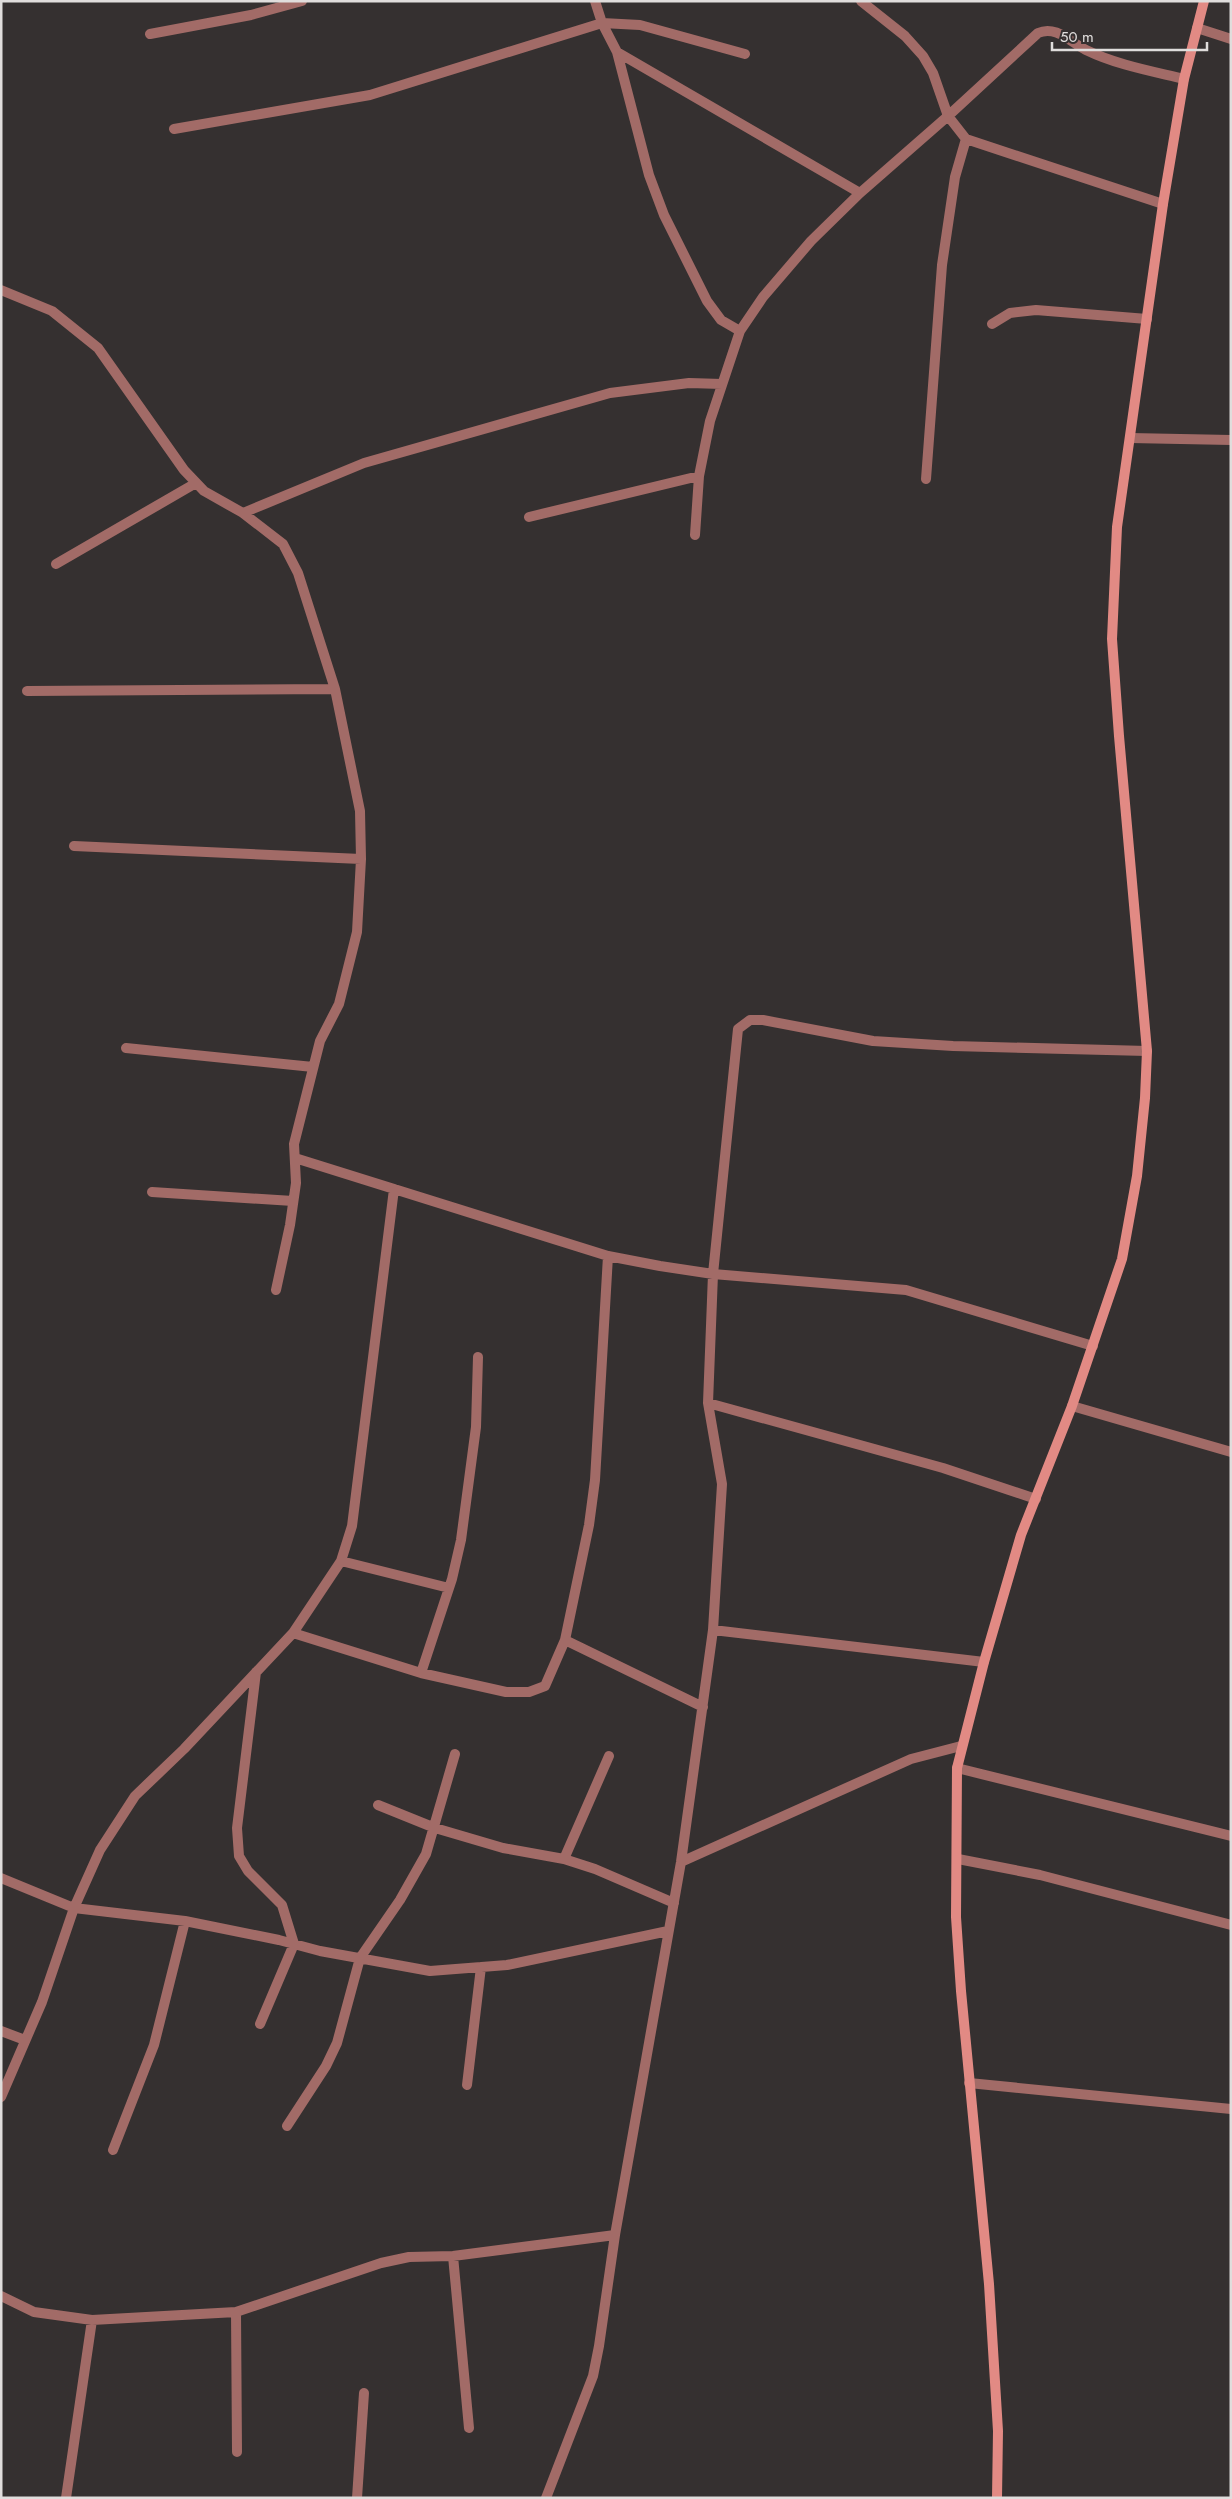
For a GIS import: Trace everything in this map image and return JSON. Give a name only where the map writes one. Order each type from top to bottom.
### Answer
[{"type":"main road","points":[[997,2498],[998,2430],[989,2284],[956,1917],[958,1859],[957,1768],[961,1746],[984,1662],[1021,1535],[1072,1406],[1122,1259],[1137,1176],[1145,1098],[1147,1051],[1112,639],[1117,527],[1163,204],[1184,79],[1204,1]]},
{"type":"street","points":[[150,34],[251,15],[302,1]]},
{"type":"street","points":[[595,1],[602,22],[617,52],[649,175],[664,215],[707,301],[721,320],[740,331]]},
{"type":"street","points":[[861,1],[905,36],[923,56],[933,74],[948,116],[966,139],[1163,204]]},
{"type":"street","points":[[174,129],[370,94],[602,22],[640,25],[745,54]]},
{"type":"street","points":[[1197,28],[1231,39]]},
{"type":"street","points":[[695,535],[700,476],[710,422],[740,331],[763,297],[799,255],[860,193],[948,116],[1038,33],[1046,29],[1055,31],[1087,50],[1119,63],[1184,79]]},
{"type":"street","points":[[617,52],[860,193]]},
{"type":"street","points":[[926,479],[942,265],[955,177],[966,139]]},
{"type":"street","points":[[1,290],[52,311],[98,348],[184,470],[204,492],[243,513],[283,544],[298,573],[335,689],[360,811],[361,860],[357,932],[339,1004],[320,1042],[294,1144],[293,1201],[276,1290]]},
{"type":"street","points":[[992,324],[1010,313],[1036,310],[1147,319]]},
{"type":"street","points":[[243,513],[364,463],[610,393],[689,383],[722,384]]},
{"type":"street","points":[[1130,438],[1231,440]]},
{"type":"street","points":[[530,517],[700,476]]},
{"type":"street","points":[[56,564],[196,483]]},
{"type":"street","points":[[27,691],[335,689]]},
{"type":"street","points":[[74,846],[361,860]]},
{"type":"street","points":[[546,2498],[593,2376],[615,2235],[681,1862],[703,1707],[713,1630],[722,1484],[708,1403],[713,1274],[738,1029],[750,1020],[763,1020],[873,1041],[953,1046],[1147,1051]]},
{"type":"street","points":[[126,1048],[313,1067]]},
{"type":"street","points":[[295,1158],[608,1256],[713,1274],[906,1290],[1093,1346]]},
{"type":"street","points":[[1,2097],[42,2002],[74,1908],[100,1850],[135,1796],[184,1749],[293,1633],[341,1561],[352,1526],[394,1189]]},
{"type":"street","points":[[152,1192],[293,1201]]},
{"type":"street","points":[[293,1633],[421,1673],[506,1692],[528,1692],[545,1686],[565,1640],[595,1480],[608,1256]]},
{"type":"street","points":[[421,1673],[449,1588],[461,1540],[476,1426],[478,1357]]},
{"type":"street","points":[[708,1403],[943,1468],[1036,1499]]},
{"type":"street","points":[[1072,1406],[1231,1452]]},
{"type":"street","points":[[341,1561],[449,1588]]},
{"type":"street","points":[[713,1630],[984,1662]]},
{"type":"street","points":[[565,1640],[703,1707]]},
{"type":"street","points":[[256,1672],[237,1828],[239,1856],[248,1871],[282,1905],[294,1944],[260,2024]]},
{"type":"street","points":[[681,1862],[911,1759],[961,1746]]},
{"type":"street","points":[[287,2126],[326,2066],[337,2043],[360,1958],[422,1862],[435,1828],[445,1783],[455,1754]]},
{"type":"street","points":[[564,1859],[609,1756]]},
{"type":"street","points":[[957,1768],[1231,1836]]},
{"type":"street","points":[[378,1805],[435,1828],[503,1848],[564,1859],[595,1869],[674,1903]]},
{"type":"street","points":[[958,1859],[1040,1875],[1231,1925]]},
{"type":"street","points":[[1,1878],[74,1908],[185,1921],[430,1971],[507,1965],[668,1931]]},
{"type":"street","points":[[113,2150],[154,2045],[185,1921]]},
{"type":"street","points":[[467,2085],[481,1967]]},
{"type":"street","points":[[1,2031],[25,2040]]},
{"type":"street","points":[[970,2083],[1231,2109]]},
{"type":"street","points":[[1,2296],[34,2312],[92,2320],[236,2312],[381,2263],[409,2257],[453,2256],[615,2235]]},
{"type":"street","points":[[453,2256],[469,2428]]},
{"type":"street","points":[[236,2312],[237,2452]]},
{"type":"street","points":[[66,2498],[92,2320]]},
{"type":"street","points":[[356,2498],[364,2393]]}]
